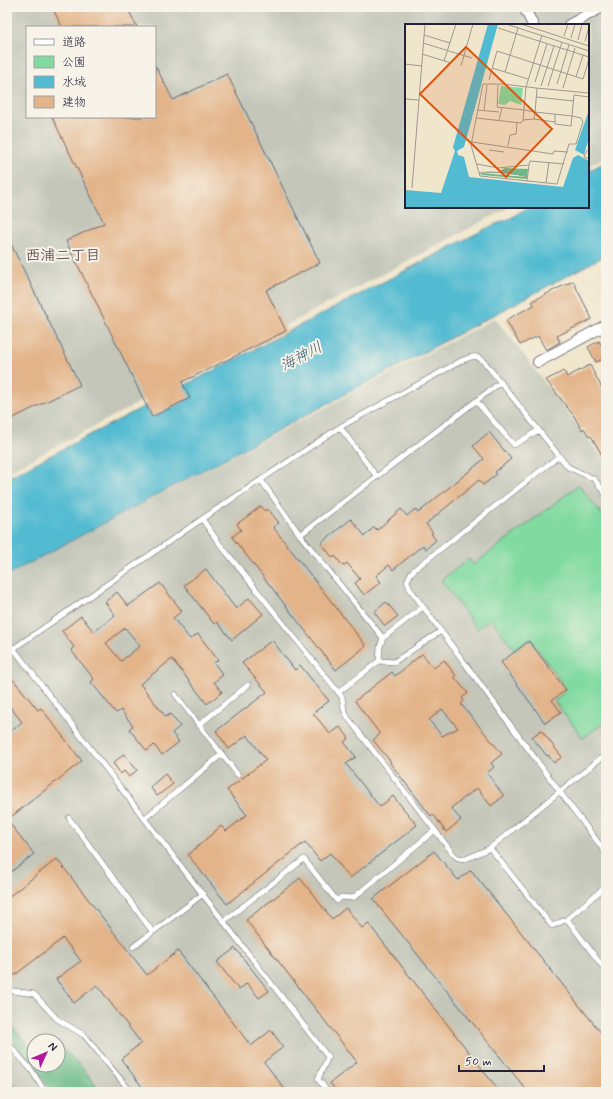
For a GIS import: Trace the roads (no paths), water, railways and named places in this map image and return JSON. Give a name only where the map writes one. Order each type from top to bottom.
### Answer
[{"type":"street","points":[[524,7],[532,24]]},
{"type":"street","points":[[571,24],[602,7]]},
{"type":"street","points":[[538,362],[606,325]]},
{"type":"lane","points":[[7,653],[202,519],[340,427],[460,361],[474,356],[478,356],[501,382],[568,467],[594,478],[606,494]]},
{"type":"lane","points":[[300,535],[501,382]]},
{"type":"lane","points":[[476,401],[514,445],[538,430]]},
{"type":"lane","points":[[340,427],[377,476]]},
{"type":"lane","points":[[559,456],[411,573],[407,581],[410,589],[423,607],[606,853]]},
{"type":"lane","points":[[261,480],[300,535],[383,638]]},
{"type":"lane","points":[[202,519],[219,543],[342,697],[344,710],[348,718],[454,855],[458,858],[466,859],[490,848],[606,754]]},
{"type":"lane","points":[[379,661],[380,648],[383,638],[423,607]]},
{"type":"lane","points":[[338,692],[379,661],[394,662],[441,631]]},
{"type":"lane","points":[[13,648],[328,1057],[318,1079],[328,1092]]},
{"type":"lane","points":[[199,725],[248,685]]},
{"type":"lane","points":[[175,694],[238,775]]},
{"type":"lane","points":[[145,818],[222,754]]},
{"type":"lane","points":[[69,818],[152,932]]},
{"type":"lane","points":[[224,921],[304,859],[337,901],[341,897],[353,898],[435,830]]},
{"type":"lane","points":[[490,848],[552,926],[567,919],[606,886]]},
{"type":"lane","points":[[133,947],[203,894]]},
{"type":"lane","points":[[567,919],[606,971]]},
{"type":"lane","points":[[7,990],[34,994],[57,1019],[84,1035],[131,1092]]},
{"type":"lane","points":[[7,1042],[32,1072],[45,1092]]},
{"type":"water","name":"海神川","points":[[606,162],[606,255],[7,575],[7,478],[489,227],[511,218],[526,208],[589,208],[589,170]]},
{"type":"district","name":"西浦二丁目","points":[[63,255]]}]
